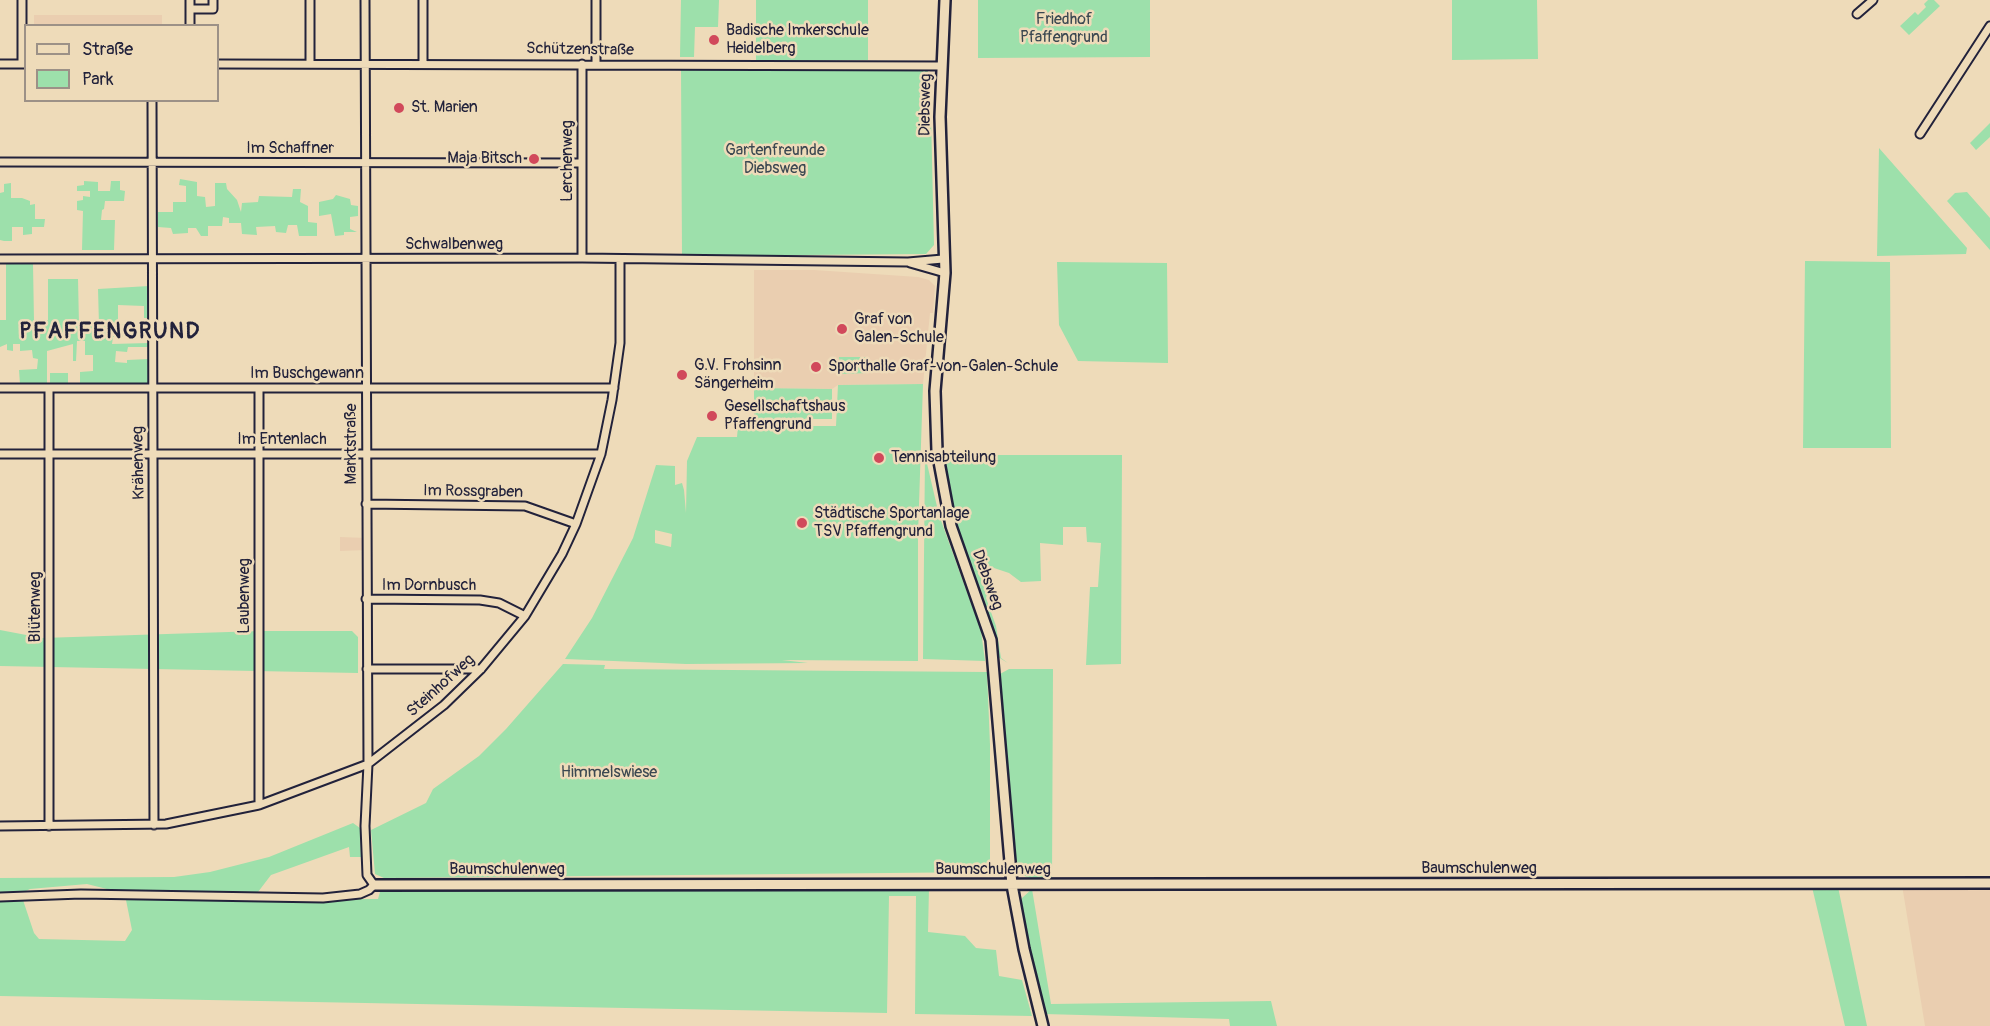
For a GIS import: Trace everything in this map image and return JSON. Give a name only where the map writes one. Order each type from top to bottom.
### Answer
[{"type":"street","points":[[0,64],[24,64],[22,0]]},
{"type":"street","points":[[190,0],[190,24]]},
{"type":"street","points":[[190,9],[213,9],[213,0]]},
{"type":"street","points":[[310,0],[310,63]]},
{"type":"street","name":"Marktstraße","points":[[365,0],[368,764],[366,870],[368,879],[374,885]]},
{"type":"street","points":[[423,0],[423,63]]},
{"type":"street","points":[[597,0],[597,64]]},
{"type":"street","name":"Diebsweg","points":[[945,0],[940,117],[940,259],[945,273],[935,391],[937,451],[951,526],[991,640],[1012,885],[1024,950],[1043,1026]]},
{"type":"street","points":[[1857,14],[1873,0]]},
{"type":"street","points":[[1920,134],[1990,26]]},
{"type":"street","name":"Schützenstraße","points":[[219,64],[942,66]]},
{"type":"street","name":"Lerchenweg","points":[[582,64],[582,258]]},
{"type":"street","name":"Krähenweg","points":[[152,102],[154,825]]},
{"type":"street","name":"Im Schaffner","points":[[0,162],[581,163]]},
{"type":"street","name":"Schwalbenweg","points":[[0,259],[582,258],[908,262],[940,259]]},
{"type":"street","name":"Steinhofweg","points":[[0,826],[154,825],[213,816],[259,805],[368,764],[444,705],[481,669],[525,616],[554,570],[576,524],[601,454],[614,388],[620,343],[620,260]]},
{"type":"street","name":"Schwalbenweg","points":[[908,262],[945,273]]},
{"type":"street","name":"Im Buschgewann","points":[[0,388],[614,388]]},
{"type":"street","name":"Blütenweg","points":[[49,388],[49,826]]},
{"type":"street","name":"Laubenweg","points":[[259,388],[259,805]]},
{"type":"street","name":"Im Entenlach","points":[[0,454],[601,454]]},
{"type":"street","name":"Im Rossgraben","points":[[366,504],[525,506],[576,524]]},
{"type":"street","name":"Im Dornbusch","points":[[366,599],[480,600],[499,603],[525,616]]},
{"type":"street","points":[[367,669],[481,669]]},
{"type":"street","name":"Baumschulenweg","points":[[0,897],[81,894],[323,898],[360,894],[374,885],[1990,884]]},
{"type":"shaded area","points":[[34,15],[162,15],[162,24],[34,24]]},
{"type":"shaded area","name":"Graf von Galen-Schule","points":[[754,270],[814,270],[918,277],[929,280],[935,286],[923,384],[838,385],[832,389],[754,388]]},
{"type":"shaded area","points":[[340,537],[366,538],[366,550],[340,551]]},
{"type":"shaded area","points":[[1902,885],[1990,887],[1990,1026],[1925,1026]]},
{"type":"green space","points":[[681,0],[719,0],[718,27],[695,27],[694,57],[680,57]]},
{"type":"green space","points":[[756,0],[868,0],[868,60],[756,61]]},
{"type":"green space","name":"Friedhof Pfaffengrund","points":[[978,0],[1150,0],[1150,57],[978,58]]},
{"type":"green space","points":[[1452,0],[1537,0],[1538,59],[1452,60]]},
{"type":"green space","points":[[1928,0],[1934,0],[1940,6],[1909,35],[1900,26],[1915,12],[1918,15],[1926,7],[1924,4]]},
{"type":"green space","name":"Gartenfreunde Diebsweg","points":[[681,68],[922,68],[930,73],[934,245],[926,254],[682,256]]},
{"type":"green space","points":[[1990,123],[1990,137],[1976,150],[1970,143]]},
{"type":"green space","points":[[1879,148],[1967,248],[1966,254],[1877,256]]},
{"type":"green space","points":[[180,179],[197,182],[197,196],[205,197],[206,207],[215,206],[215,183],[226,183],[227,189],[237,200],[241,212],[242,203],[258,202],[259,196],[292,197],[293,189],[301,189],[300,202],[308,206],[308,222],[317,223],[317,236],[299,236],[297,225],[288,225],[286,233],[276,232],[275,226],[256,227],[257,235],[242,234],[241,223],[229,223],[229,218],[223,217],[222,226],[208,226],[208,236],[201,236],[196,228],[188,228],[188,233],[173,234],[171,228],[158,227],[158,212],[173,212],[173,202],[186,202],[186,186],[179,185]]},
{"type":"green space","points":[[84,181],[98,182],[98,191],[110,191],[111,181],[120,181],[120,190],[125,191],[124,201],[105,201],[102,210],[101,220],[115,220],[114,250],[82,250],[83,211],[77,210],[77,201],[83,200],[83,196],[90,197],[90,191],[77,191],[77,186],[84,185]]},
{"type":"green space","points":[[11,183],[11,198],[22,198],[30,201],[30,205],[35,204],[35,219],[45,219],[44,227],[32,227],[32,234],[23,235],[23,227],[12,227],[12,241],[4,241],[0,240],[0,193],[4,192],[4,184]]},
{"type":"green space","points":[[1967,192],[1990,218],[1990,250],[1947,201],[1955,193]]},
{"type":"green space","points":[[336,195],[350,199],[351,205],[358,206],[358,216],[350,217],[350,229],[357,232],[344,232],[344,235],[335,236],[331,214],[319,216],[319,202],[333,199]]},
{"type":"green space","points":[[1805,261],[1890,262],[1891,448],[1803,448]]},
{"type":"green space","points":[[1057,262],[1167,263],[1168,363],[1078,361],[1059,325]]},
{"type":"green space","points":[[6,263],[33,264],[34,321],[48,320],[48,279],[78,279],[79,325],[99,325],[98,289],[149,286],[148,318],[144,318],[144,306],[118,305],[118,324],[129,324],[129,331],[123,330],[123,337],[113,337],[112,344],[149,343],[148,347],[128,347],[127,352],[116,351],[115,362],[127,363],[127,360],[149,359],[149,383],[80,384],[80,372],[93,371],[93,355],[85,355],[85,341],[77,341],[76,361],[73,361],[73,344],[47,351],[47,384],[20,384],[19,370],[37,369],[38,359],[33,358],[32,350],[20,351],[20,344],[13,344],[13,351],[7,350],[7,344],[0,347],[0,320],[6,320]]},
{"type":"green space","points":[[839,357],[868,357],[868,373],[840,374]]},
{"type":"green space","points":[[50,373],[68,373],[68,384],[50,383]]},
{"type":"green space","name":"Städtische Sportanlage TSV Pfaffengrund","points":[[923,384],[918,534],[918,661],[782,660],[808,663],[686,664],[565,659],[592,618],[633,538],[656,465],[675,466],[675,485],[682,483],[686,513],[687,461],[697,437],[737,437],[738,426],[836,426],[838,385]],"holes":[[[655,530],[672,534],[671,547],[655,543]]]},
{"type":"green space","points":[[754,388],[832,389],[832,419],[754,419]]},
{"type":"green space","points":[[925,455],[939,515],[981,631],[985,661],[923,659]]},
{"type":"green space","points":[[1122,455],[1121,664],[1086,665],[1090,587],[1098,587],[1101,543],[1087,542],[1086,527],[1063,527],[1063,545],[1040,543],[1041,581],[1021,582],[1009,573],[988,566],[990,584],[986,598],[996,626],[1001,658],[1008,663],[998,657],[985,602],[954,517],[942,461],[949,456]]},
{"type":"green space","points":[[0,630],[42,638],[260,631],[352,631],[358,637],[358,673],[0,666]]},
{"type":"green space","name":"Himmelswiese","points":[[563,664],[605,665],[604,669],[987,672],[990,745],[990,872],[384,878],[375,874],[371,830],[426,803],[433,789],[479,756],[506,729]]},
{"type":"green space","points":[[1009,669],[1053,669],[1052,878],[1029,878],[1017,872],[1000,674]]},
{"type":"green space","points":[[353,823],[360,828],[361,857],[350,857],[349,847],[271,875],[258,892],[133,892],[115,891],[87,884],[30,889],[22,893],[0,892],[0,878],[174,877],[210,872],[269,857]]},
{"type":"green space","points":[[1812,887],[1838,887],[1867,1026],[1845,1026]]},
{"type":"green space","points":[[929,888],[928,932],[965,936],[976,948],[996,950],[999,976],[1022,980],[1032,1016],[915,1014],[916,896],[889,896],[887,1013],[0,996],[0,900],[23,900],[34,933],[39,939],[125,941],[132,930],[126,900],[378,899],[380,892],[391,890]]},
{"type":"green space","points":[[1032,889],[1051,1004],[1271,1001],[1277,1026],[1230,1026],[1229,1019],[1044,1014],[1022,907],[1022,898]]},
{"type":"place","name":"Badische Imkerschule Heidelberg","points":[[714,40]]},
{"type":"place","name":"St. Marien","points":[[399,108]]},
{"type":"place","name":"Maja Bitsch","points":[[534,159]]},
{"type":"place","name":"Graf von Galen-Schule","points":[[842,329]]},
{"type":"place","name":"Sporthalle Graf-von-Galen-Schule","points":[[816,367]]},
{"type":"place","name":"G.V. Frohsinn Sängerheim","points":[[682,375]]},
{"type":"place","name":"Gesellschaftshaus Pfaffengrund","points":[[712,416]]},
{"type":"place","name":"Tennisabteilung","points":[[879,458]]},
{"type":"place","name":"Städtische Sportanlage TSV Pfaffengrund","points":[[802,523]]},
{"type":"district","name":"PFAFFENGRUND","points":[[110,332]]}]
